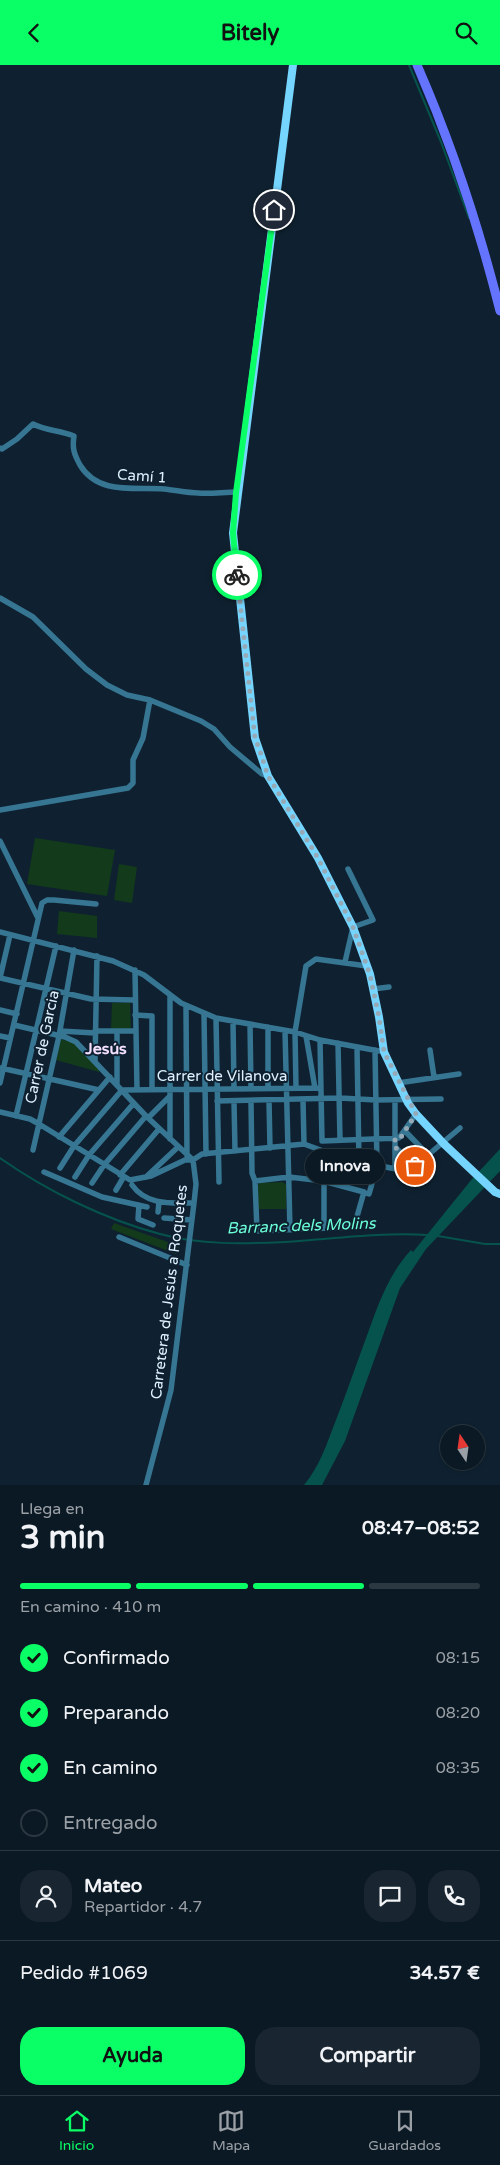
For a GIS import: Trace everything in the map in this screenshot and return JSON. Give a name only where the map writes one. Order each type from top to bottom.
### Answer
[{"type":"main road","points":[[293,65],[236,493],[233,533],[255,738],[268,776],[318,858],[353,927],[373,989],[379,1051],[416,1114],[444,1144],[496,1190]]},
{"type":"main road","points":[[416,65],[454,156],[473,214],[500,311]]},
{"type":"street","name":"Camí 1","points":[[0,448],[2,449],[17,439],[33,424],[46,431],[60,431],[74,436],[72,447],[78,463],[84,472],[98,483],[118,489],[236,493]]},
{"type":"street","points":[[0,598],[33,617],[86,669],[107,685],[127,695],[150,700],[201,721],[214,729],[230,747],[262,774],[268,776]]},
{"type":"street","points":[[0,810],[128,788],[133,783],[133,760],[142,738],[150,700]]},
{"type":"street","points":[[0,841],[38,918]]},
{"type":"street","points":[[345,962],[353,927],[373,920],[348,869]]},
{"type":"street","points":[[0,1083],[42,903],[47,900],[96,904]]},
{"type":"street","points":[[0,932],[97,956],[135,970],[152,980],[171,997],[186,1006],[216,1018],[295,1032],[320,1040],[379,1051],[376,1100],[377,1166],[369,1194],[324,1181],[289,1177],[255,1181]]},
{"type":"street","points":[[10,935],[0,978],[96,999],[134,1000]]},
{"type":"street","points":[[16,1116],[56,945]]},
{"type":"street","name":"Carrer de Garcia","points":[[33,1150],[59,1034],[74,950]]},
{"type":"street","points":[[95,1062],[97,956]]},
{"type":"street","points":[[296,1088],[295,1032],[306,966],[313,960],[345,962],[367,966]]},
{"type":"street","points":[[135,970],[137,1090]]},
{"type":"street","points":[[373,989],[389,987]]},
{"type":"street","points":[[170,1139],[171,997]]},
{"type":"street","points":[[186,1006],[187,1156]]},
{"type":"street","points":[[0,1010],[17,1014]]},
{"type":"street","points":[[204,1014],[206,1154]]},
{"type":"street","points":[[135,1015],[152,1016],[152,1089]]},
{"type":"street","points":[[216,1018],[219,1182]]},
{"type":"street","points":[[233,1021],[234,1089]]},
{"type":"street","points":[[250,1024],[251,1089]]},
{"type":"street","points":[[14,1025],[59,1034],[135,1031]]},
{"type":"street","points":[[268,1027],[268,1088]]},
{"type":"street","points":[[117,1031],[117,1085]]},
{"type":"street","points":[[285,1031],[290,1230]]},
{"type":"street","points":[[59,1034],[76,1042],[147,1117],[187,1156],[194,1160]]},
{"type":"street","points":[[0,1036],[10,1038]]},
{"type":"street","points":[[306,1036],[322,1099],[322,1141],[399,1138],[416,1114]]},
{"type":"street","points":[[318,1088],[320,1040]]},
{"type":"street","points":[[338,1043],[340,1140]]},
{"type":"street","points":[[357,1047],[359,1162]]},
{"type":"street","points":[[430,1050],[434,1077]]},
{"type":"street","points":[[2,1068],[99,1091]]},
{"type":"street","points":[[398,1083],[459,1073]]},
{"type":"street","points":[[59,1137],[110,1077]]},
{"type":"street","name":"Carrer de Vilanova","points":[[122,1090],[318,1088]]},
{"type":"street","points":[[60,1168],[74,1146],[122,1090]]},
{"type":"street","points":[[92,1183],[104,1165],[147,1117],[170,1097]]},
{"type":"street","points":[[217,1101],[340,1098],[376,1100],[441,1099]]},
{"type":"street","points":[[269,1100],[270,1148]]},
{"type":"street","points":[[303,1100],[304,1144]]},
{"type":"street","points":[[395,1100],[395,1169]]},
{"type":"street","points":[[234,1101],[235,1151]]},
{"type":"street","points":[[251,1101],[252,1173],[255,1181],[257,1231],[354,1227],[364,1192]]},
{"type":"street","points":[[75,1177],[89,1155],[134,1103]]},
{"type":"street","points":[[0,1112],[39,1124],[130,1180],[146,1177],[186,1160],[194,1160],[199,1155],[304,1144],[359,1162],[406,1171],[429,1156],[460,1128]]},
{"type":"street","points":[[116,1190],[122,1176],[159,1129]]},
{"type":"street","points":[[405,1131],[429,1156]]},
{"type":"street","points":[[146,1177],[178,1147]]},
{"type":"street","points":[[395,1147],[415,1166]]},
{"type":"street","points":[[324,1151],[324,1228]]},
{"type":"street","name":"Carretera de Jesús a Roquetes","points":[[146,1483],[171,1390],[196,1184],[194,1160]]},
{"type":"street","points":[[44,1172],[102,1197],[147,1207]]},
{"type":"street","points":[[132,1185],[141,1195],[159,1202],[194,1203]]},
{"type":"street","points":[[158,1211],[159,1202]]},
{"type":"street","points":[[139,1205],[138,1219],[153,1225]]},
{"type":"street","points":[[164,1218],[192,1220]]},
{"type":"street","points":[[119,1237],[187,1265]]},
{"type":"street","points":[[146,1483],[155,1485]]},
{"type":"shaded area","points":[[35,838],[115,850],[107,896],[27,884]]},
{"type":"shaded area","points":[[119,864],[137,867],[132,903],[114,900]]},
{"type":"shaded area","points":[[59,911],[97,916],[97,938],[57,934]]},
{"type":"shaded area","points":[[112,1003],[130,1003],[131,1029],[111,1029]]},
{"type":"shaded area","points":[[61,1039],[74,1043],[100,1069],[99,1072],[56,1060]]},
{"type":"shaded area","points":[[500,1149],[500,1171],[426,1249],[400,1288],[345,1441],[322,1485],[304,1485],[323,1454],[378,1305],[395,1271],[411,1250],[413,1252],[472,1179]]},
{"type":"shaded area","points":[[282,1182],[286,1184],[286,1209],[257,1209],[256,1187],[260,1183]]},
{"type":"shaded area","points":[[114,1223],[179,1246],[176,1254],[111,1229]]},
{"type":"waterway","points":[[409,65],[441,142],[469,218]]},
{"type":"waterway","name":"Barranc dels Molins","points":[[0,1158],[37,1182],[77,1203],[139,1228],[175,1238],[206,1242],[254,1243],[374,1235],[428,1235]]},
{"type":"waterway","name":"Barranc dels Molins","points":[[438,1236],[485,1244],[500,1244]]},
{"type":"way so far","points":[[237,575],[255,738],[268,776],[318,858],[353,927],[370,975],[384,1052],[402,1091],[416,1114],[401,1137],[395,1138],[395,1147],[415,1166]]},
{"type":"place","name":"Innova","points":[[415,1166]]},
{"type":"district","name":"Jesús","points":[[106,1049]]},
{"type":"route","points":[[237,575],[233,533],[236,493],[274,210]]}]
